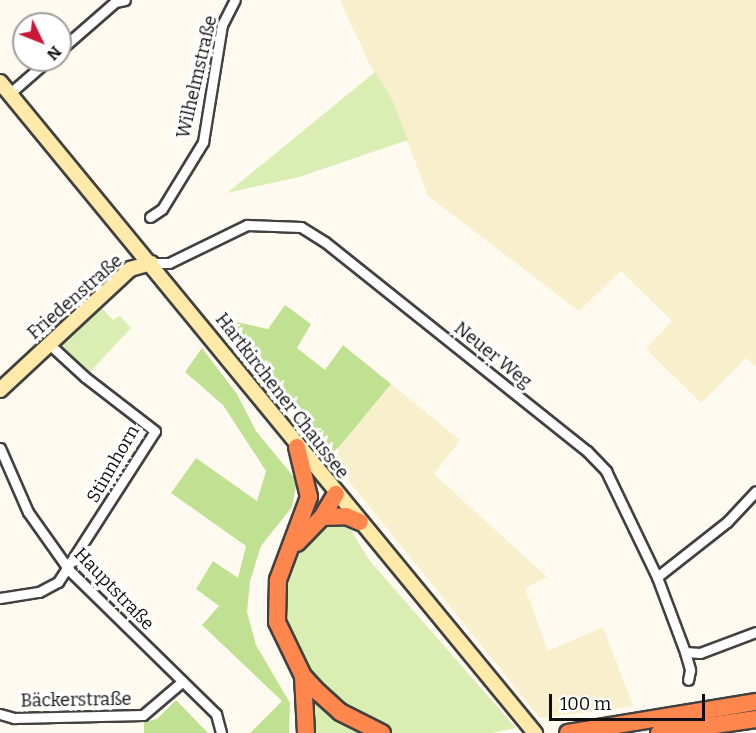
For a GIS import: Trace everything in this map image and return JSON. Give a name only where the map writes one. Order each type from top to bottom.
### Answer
[{"type":"highway","points":[[297,447],[308,486],[307,509],[278,580],[275,608],[282,635],[303,676],[340,712],[381,733]]},
{"type":"highway","points":[[307,509],[336,494]]},
{"type":"highway","points":[[289,552],[322,517],[336,494]]},
{"type":"highway","points":[[322,517],[346,516],[360,522]]},
{"type":"highway","points":[[303,676],[306,733]]},
{"type":"highway","points":[[568,733],[756,702]]},
{"type":"highway","points":[[659,733],[756,719]]},
{"type":"main road","name":"Hartkirchener Chaussee","points":[[0,82],[151,263],[297,447],[535,733]]},
{"type":"main road","name":"Friedenstraße","points":[[0,390],[130,269],[151,263]]},
{"type":"street","points":[[72,40],[115,2],[125,0]]},
{"type":"street","name":"Wilhelmstraße","points":[[150,217],[168,201],[203,142],[222,25],[234,0]]},
{"type":"street","points":[[9,94],[34,72]]},
{"type":"street","name":"Neuer Weg","points":[[151,263],[170,263],[247,225],[287,224],[315,235],[594,458],[616,487],[657,577],[685,652],[690,670],[688,680]]},
{"type":"street","name":"Stinnhorn","points":[[48,343],[84,376],[155,431],[69,570]]},
{"type":"street","name":"Hauptstraße","points":[[0,448],[28,512],[69,570],[216,714],[221,733]]},
{"type":"street","points":[[657,577],[727,522],[756,491]]},
{"type":"street","points":[[0,598],[39,592],[58,582],[69,570]]},
{"type":"street","points":[[685,652],[700,653],[756,632]]},
{"type":"street","name":"Bäckerstraße","points":[[0,714],[14,718],[132,717],[152,711],[183,681]]},
{"type":"shaded area","points":[[340,0],[756,0],[756,367],[746,358],[701,403],[646,349],[672,321],[621,271],[579,311],[428,196],[391,97],[369,63]]},
{"type":"shaded area","points":[[391,384],[460,440],[434,474],[547,577],[525,588],[548,651],[603,627],[633,706],[540,718],[330,458]]},
{"type":"green space","points":[[375,72],[391,97],[408,140],[299,177],[227,193]]},
{"type":"green space","points":[[285,305],[311,324],[297,348],[325,370],[343,345],[391,384],[330,458],[218,318],[268,329]]},
{"type":"green space","points":[[100,306],[113,320],[120,316],[131,328],[90,372],[58,345]]},
{"type":"green space","points":[[202,348],[237,394],[256,431],[297,481],[292,507],[261,546],[250,581],[247,612],[256,645],[290,703],[289,733],[250,733],[282,701],[202,625],[219,606],[196,589],[213,561],[238,578],[246,546],[171,493],[196,458],[257,501],[266,471],[223,405],[185,372]]},
{"type":"green space","points":[[325,524],[349,527],[370,561],[516,728],[492,733],[392,733],[344,707],[313,676],[286,629],[283,583],[291,563]]},
{"type":"green space","points":[[311,695],[369,733],[311,733]]},
{"type":"green space","points":[[176,700],[208,733],[144,733],[144,722],[157,719]]}]
